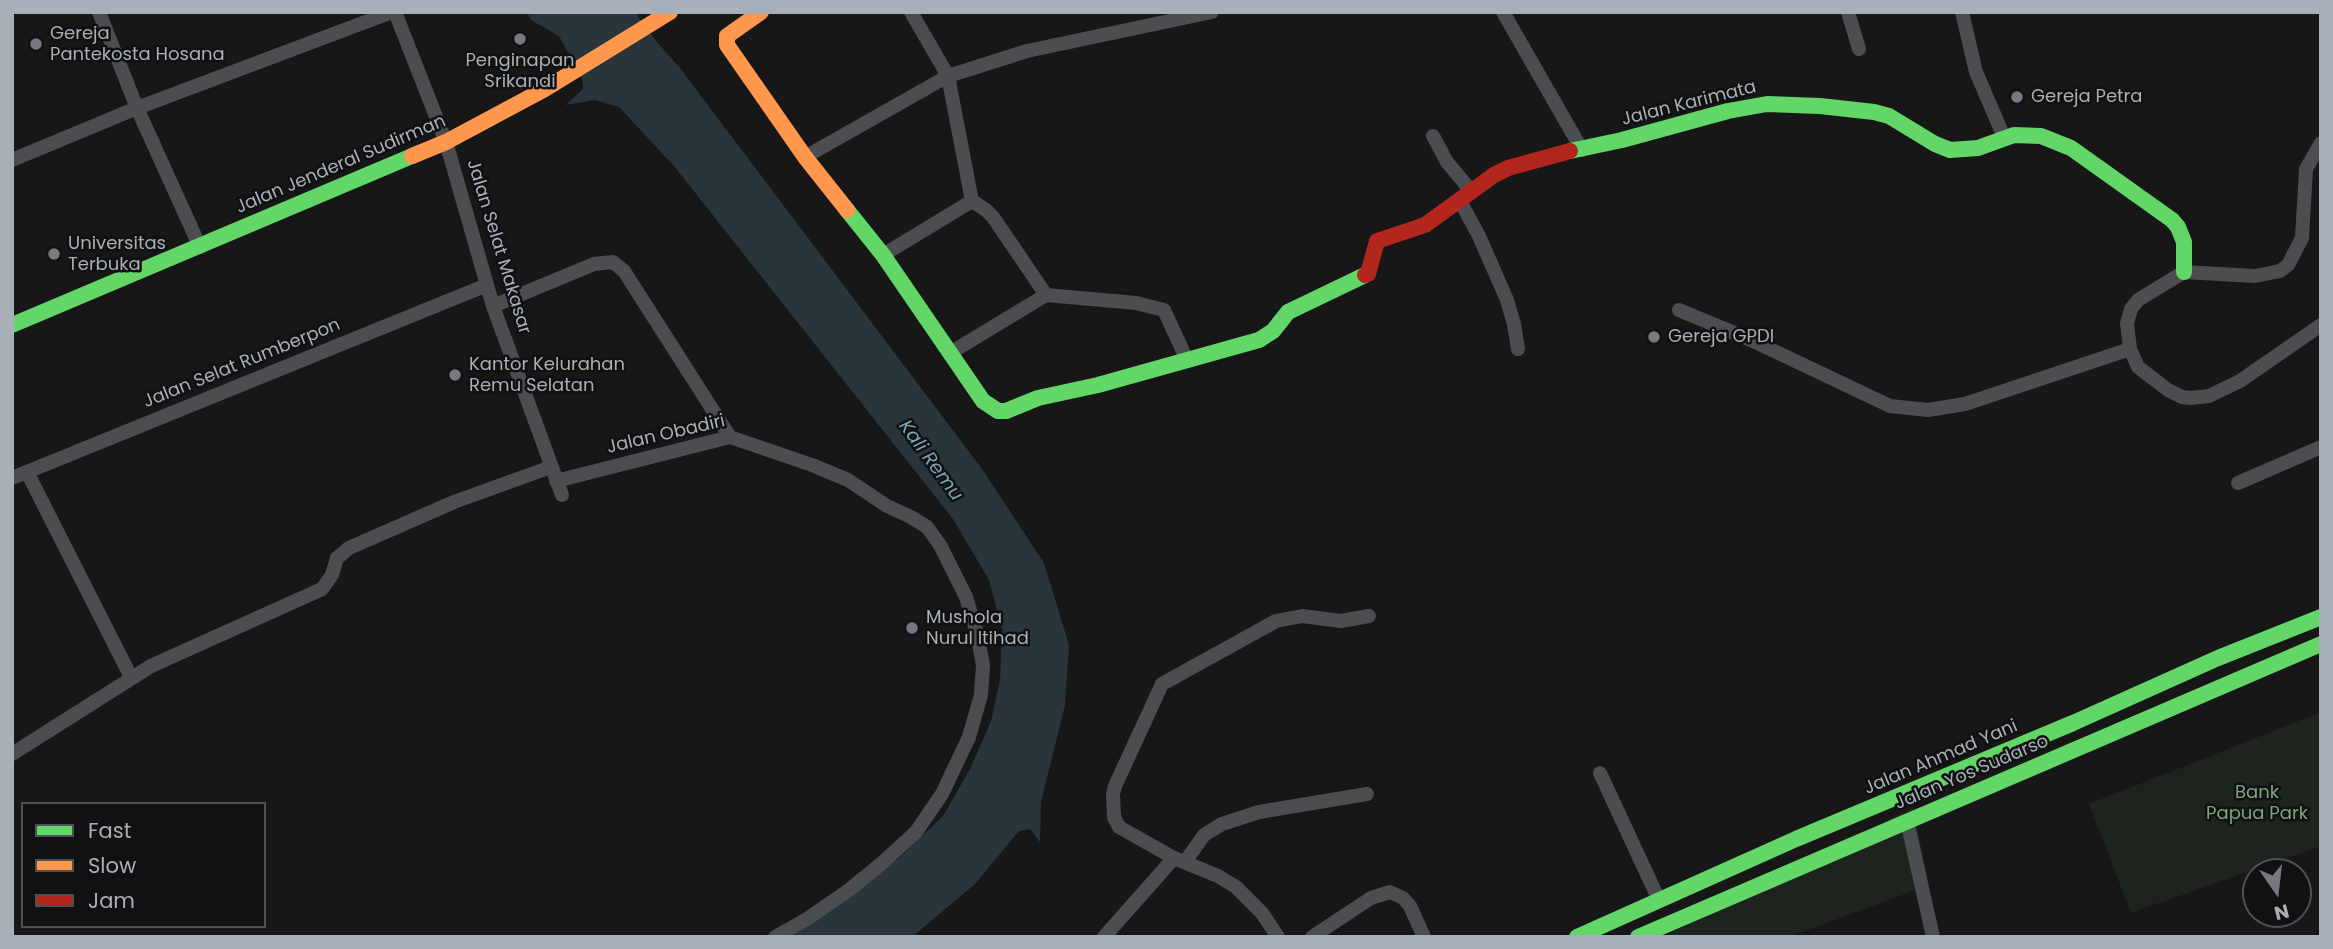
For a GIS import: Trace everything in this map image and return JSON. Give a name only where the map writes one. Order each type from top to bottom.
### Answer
[{"type":"main road","name":"Jalan Jenderal Sudirman","points":[[12,324],[446,142],[545,89],[670,12]]},
{"type":"main road","points":[[761,12],[727,36],[726,42],[806,157],[883,255],[983,401],[998,411],[1006,411],[1038,398],[1098,385],[1187,360]]},
{"type":"main road","name":"Jalan Karimata","points":[[1187,360],[1266,336],[1288,312],[1368,274],[1377,241],[1425,225],[1494,175],[1508,168],[1728,111],[1767,104],[1874,112],[1889,116],[1950,150],[1978,148],[2004,137],[2023,134],[2041,136],[2071,148],[2100,171],[2141,196],[2178,227],[2184,242],[2184,272]]},
{"type":"main road","name":"Jalan Ahmad Yani","points":[[1577,937],[1796,839],[2073,723],[2218,658],[2321,617]]},
{"type":"main road","name":"Jalan Yos Sudarso","points":[[1638,937],[2321,644]]},
{"type":"main road","points":[[1796,839],[1807,866]]},
{"type":"street","points":[[99,12],[137,108],[200,247]]},
{"type":"street","points":[[12,160],[137,108],[393,12]]},
{"type":"street","name":"Jalan Selat Makasar","points":[[393,12],[446,142],[487,285],[556,481]]},
{"type":"street","points":[[911,12],[948,76],[972,201],[986,209],[993,217],[1046,295]]},
{"type":"street","points":[[806,157],[948,76],[1027,51],[1212,12]]},
{"type":"street","points":[[1503,12],[1582,150]]},
{"type":"street","points":[[1848,12],[1859,50]]},
{"type":"street","points":[[1962,12],[1976,72],[2004,137]]},
{"type":"street","points":[[1433,136],[1466,196],[1479,236],[1507,300],[1518,349]]},
{"type":"street","points":[[2321,143],[2306,169],[2302,238],[2288,265],[2280,271],[2255,276],[2184,272],[2134,304],[2127,323],[2130,349],[2138,367],[2153,380],[2182,397],[2200,397],[2240,381],[2321,325]]},
{"type":"street","points":[[883,255],[972,201]]},
{"type":"street","points":[[494,306],[594,264],[613,262],[624,271],[730,437]]},
{"type":"street","name":"Jalan Selat Rumberpon","points":[[12,478],[487,285]]},
{"type":"street","points":[[950,353],[1046,295],[1136,303],[1164,310],[1187,360]]},
{"type":"street","points":[[1679,310],[1751,340],[1890,406],[1928,410],[1965,404],[2130,349]]},
{"type":"street","name":"Jalan Obadiri","points":[[12,754],[151,666],[312,595],[328,583],[337,558],[349,548],[454,502],[556,481],[730,437],[848,480],[887,506],[927,527],[940,545],[966,597],[983,665],[981,695],[968,737],[953,773],[932,811],[907,840],[849,890],[775,937]]},
{"type":"street","points":[[2238,483],[2321,447]]},
{"type":"street","points":[[27,472],[131,677]]},
{"type":"street","points":[[1278,937],[1262,913],[1236,887],[1218,876],[1179,860],[1117,824],[1114,817],[1115,786],[1162,684],[1276,621],[1302,616],[1340,621],[1369,616]]},
{"type":"street","points":[[1600,773],[1659,900]]},
{"type":"street","points":[[1104,937],[1203,835],[1222,824],[1259,812],[1367,794]]},
{"type":"street","points":[[1907,821],[1933,937]]},
{"type":"street","points":[[1312,937],[1371,898],[1390,892],[1403,898],[1410,906],[1424,937]]},
{"type":"green space","name":"Bank Papua Park","points":[[2321,712],[2321,846],[2287,858],[2242,858],[2242,874],[2131,913],[2089,804]]},
{"type":"green space","points":[[1913,807],[1929,885],[1789,937],[1663,937]]},
{"type":"water","name":"Kali Remu","points":[[527,12],[635,12],[982,469],[1044,563],[1069,645],[1065,705],[1041,802],[1040,842],[1030,829],[1019,831],[975,884],[912,937],[789,937],[899,858],[943,816],[971,767],[991,721],[1000,680],[1002,629],[989,580],[953,519],[674,166],[619,107],[595,100],[566,105],[583,89],[582,79],[559,36],[531,20]]},
{"type":"traffic: fast","points":[[1570,151],[1728,111],[1767,104],[1874,112],[1889,116],[1950,150],[1978,148],[2014,135],[2041,136],[2071,148],[2172,220],[2184,242],[2184,272]]},
{"type":"traffic: fast","points":[[12,325],[412,156]]},
{"type":"traffic: fast","points":[[847,210],[883,255],[983,401],[998,411],[1259,340],[1273,331],[1288,312],[1365,275]]},
{"type":"traffic: fast","points":[[1577,937],[1796,839],[2073,723],[2218,658],[2321,617]]},
{"type":"traffic: fast","points":[[1638,937],[2321,644]]},
{"type":"traffic: slow","points":[[412,156],[446,142],[545,89],[670,12]]},
{"type":"traffic: slow","points":[[761,12],[727,36],[727,45],[805,157],[847,210]]},
{"type":"traffic: jam","points":[[1365,275],[1368,274],[1377,241],[1425,225],[1494,175],[1508,168],[1570,151]]},
{"type":"place","name":"Penginapan Srikandi","points":[[520,39]]},
{"type":"place","name":"Gereja Pantekosta Hosana","points":[[36,44]]},
{"type":"place","name":"Gereja Petra","points":[[2017,97]]},
{"type":"place","name":"Universitas Terbuka","points":[[54,254]]},
{"type":"place","name":"Gereja GPDI","points":[[1654,337]]},
{"type":"place","name":"Kantor Kelurahan Remu Selatan","points":[[455,375]]},
{"type":"place","name":"Mushola Nurul Itihad","points":[[912,628]]}]
